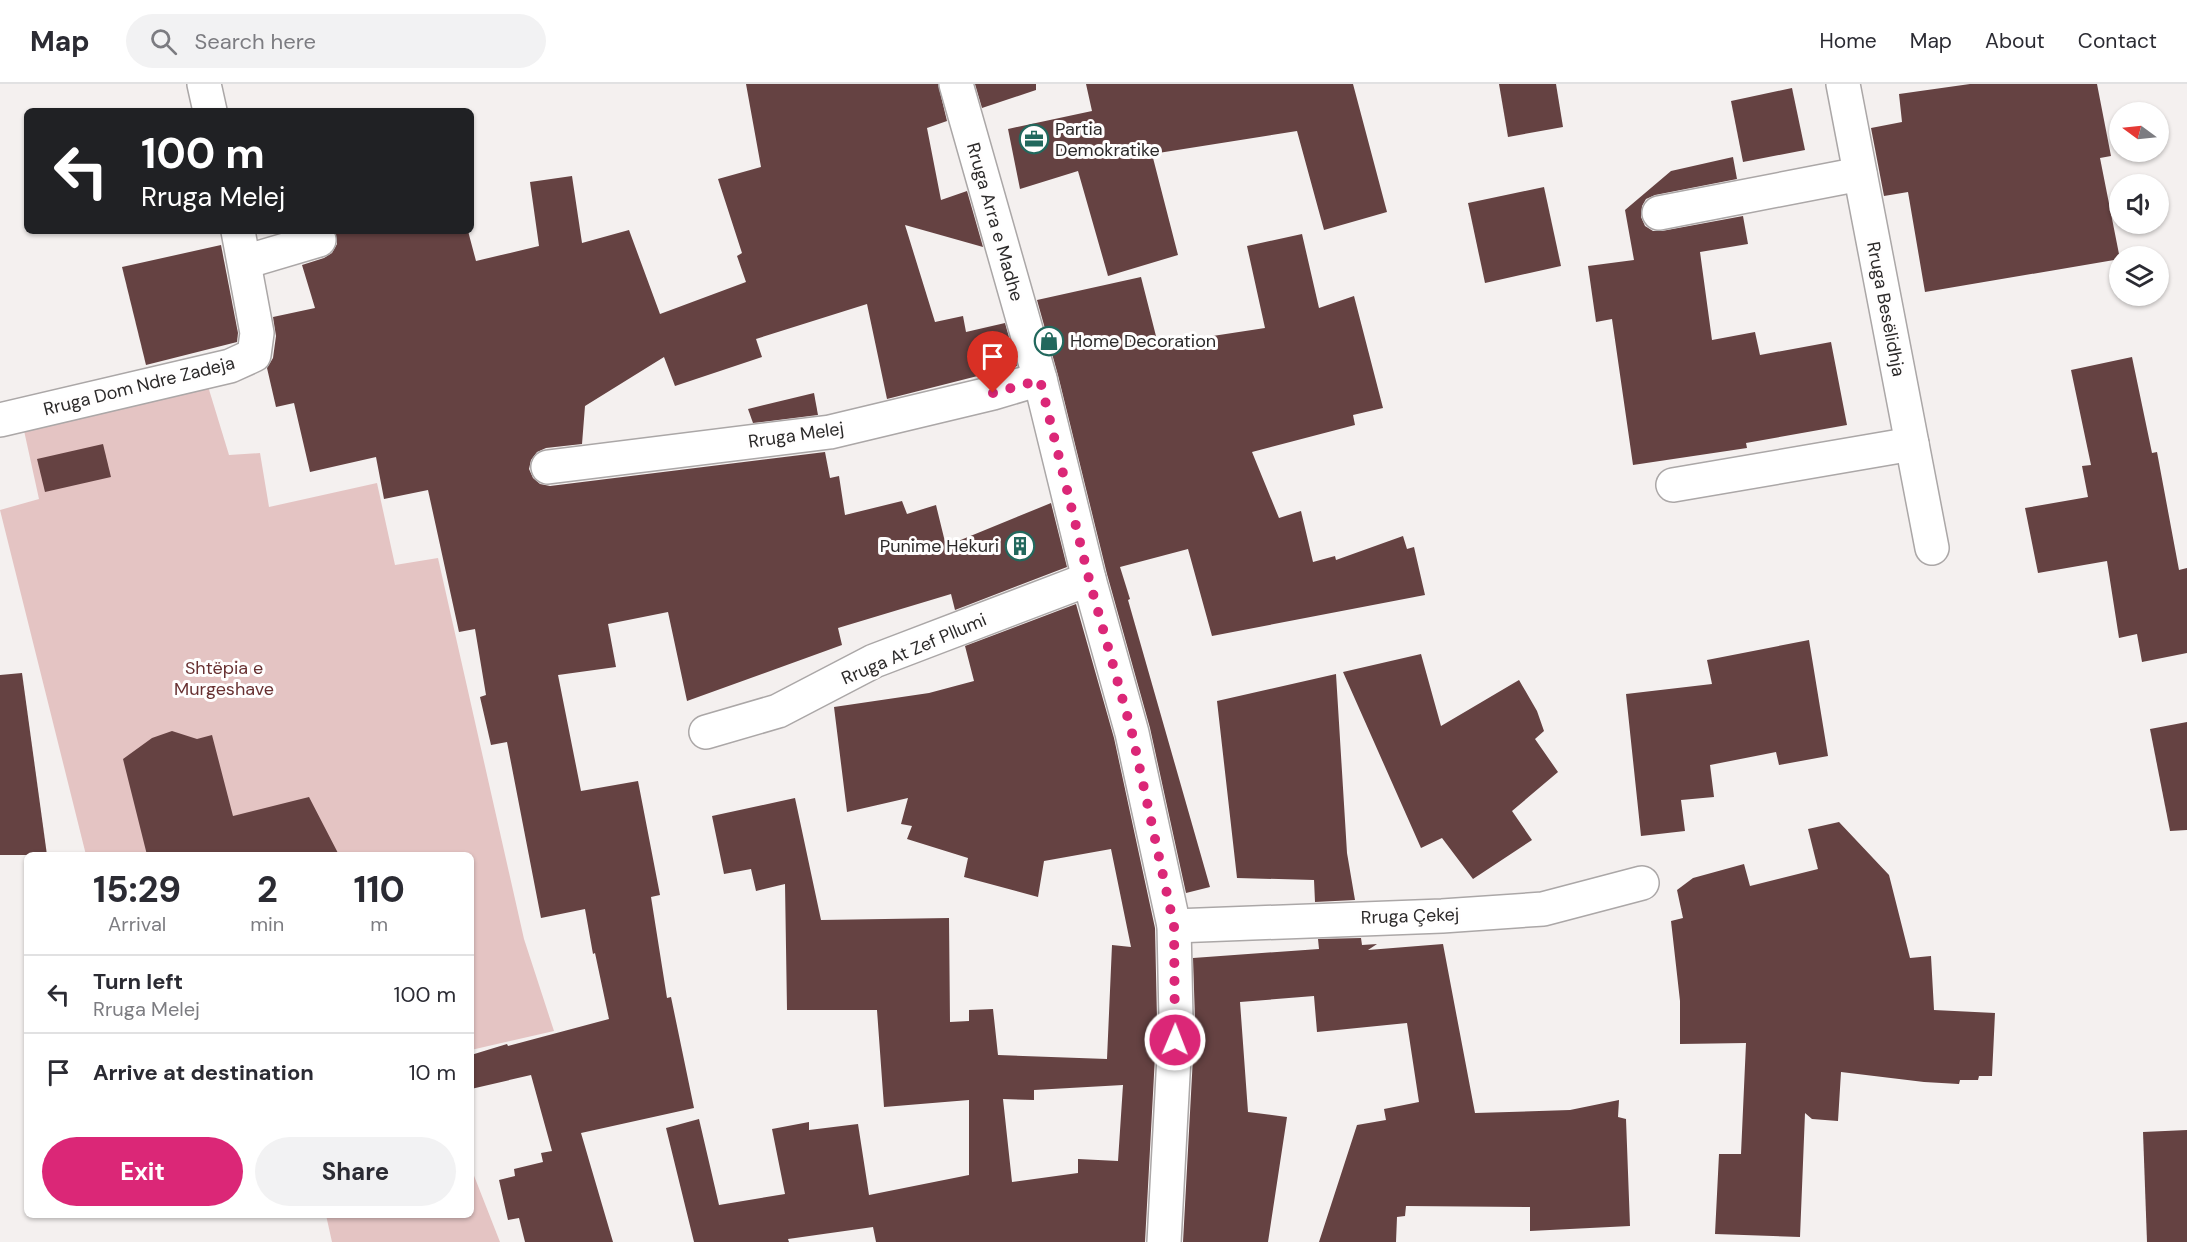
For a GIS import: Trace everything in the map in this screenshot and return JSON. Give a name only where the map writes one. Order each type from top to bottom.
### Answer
[{"type":"street","points":[[204,84],[209,108]]},
{"type":"street","name":"Rruga Arra e Madhe","points":[[956,84],[1040,380],[1089,579],[1132,733],[1174,926],[1176,1019],[1164,1242]]},
{"type":"street","name":"Rruga Besëlidhja","points":[[1843,84],[1932,548]]},
{"type":"street","points":[[1659,213],[1860,174]]},
{"type":"street","name":"Rruga Dom Ndre Zadeja","points":[[0,420],[230,366],[254,355],[257,333],[242,246],[319,240]]},
{"type":"street","name":"Rruga Melej","points":[[548,467],[830,432],[1040,380]]},
{"type":"street","points":[[1673,485],[1912,444]]},
{"type":"street","name":"Rruga At Zef Pllumi","points":[[706,732],[777,711],[874,662],[1089,579]]},
{"type":"street","name":"Rruga Çekej","points":[[1174,926],[1442,916],[1543,909],[1642,883]]},
{"type":"green space","name":"Shtëpia e Murgeshave","points":[[207,383],[229,455],[260,453],[269,507],[377,483],[395,565],[438,558],[524,939],[554,1031],[474,1049],[474,852],[85,852],[0,510],[39,499],[23,426]]},
{"type":"green space","points":[[474,1176],[500,1242],[332,1242],[327,1218],[474,1218]]},
{"type":"building","points":[[746,84],[938,84],[947,121],[927,128],[941,200],[967,191],[983,247],[905,225],[935,322],[963,316],[966,332],[1005,323],[1017,366],[887,399],[867,304],[756,339],[762,357],[675,386],[664,357],[585,406],[582,444],[546,448],[537,452],[531,460],[529,469],[533,478],[540,484],[550,486],[825,452],[830,478],[839,476],[845,515],[902,501],[907,514],[936,505],[946,546],[1051,503],[1067,567],[955,610],[951,594],[838,628],[842,645],[687,701],[668,612],[608,624],[616,667],[558,675],[581,791],[638,781],[660,895],[651,897],[667,998],[671,997],[694,1108],[581,1133],[613,1242],[525,1242],[519,1218],[508,1220],[499,1180],[515,1176],[514,1169],[543,1162],[541,1153],[552,1151],[531,1075],[474,1088],[474,1054],[609,1019],[585,909],[541,918],[507,742],[491,745],[480,697],[486,695],[475,629],[459,632],[428,490],[384,499],[376,457],[310,472],[294,403],[276,407],[267,368],[273,358],[276,336],[273,317],[315,308],[302,265],[332,253],[337,244],[335,234],[469,234],[476,261],[539,246],[530,182],[572,176],[582,243],[629,230],[660,314],[746,282],[737,256],[742,253],[718,179],[761,167]]},
{"type":"building","points":[[975,84],[1036,84],[1036,90],[982,108]]},
{"type":"building","points":[[1086,84],[1353,84],[1387,212],[1324,230],[1297,131],[1152,154],[1178,255],[1108,276],[1078,171],[1020,189],[1008,129],[1092,111]]},
{"type":"building","points":[[1499,84],[1556,84],[1563,127],[1508,137]]},
{"type":"building","points":[[1970,84],[2097,84],[2109,146],[2109,156],[2100,158],[2109,203],[2109,234],[2115,234],[2117,246],[2109,246],[2109,261],[1925,292],[1908,192],[1884,196],[1871,128],[1902,122],[1899,94]]},
{"type":"building","points":[[1792,88],[1805,150],[1743,162],[1731,101]]},
{"type":"building","points":[[1733,157],[1737,179],[1655,195],[1646,199],[1642,206],[1641,217],[1645,226],[1653,231],[1662,231],[1743,216],[1748,244],[1700,252],[1712,340],[1755,332],[1760,355],[1831,342],[1847,425],[1746,443],[1747,448],[1633,465],[1612,319],[1596,322],[1588,266],[1634,260],[1625,210],[1671,171]]},
{"type":"building","points":[[1544,187],[1561,266],[1485,283],[1468,203]]},
{"type":"building","points":[[1302,234],[1319,308],[1354,296],[1383,408],[1353,415],[1355,425],[1252,452],[1279,518],[1301,511],[1313,562],[1335,556],[1336,560],[1403,536],[1407,549],[1414,547],[1425,595],[1212,636],[1188,549],[1120,567],[1210,887],[1186,893],[1150,728],[1107,574],[1037,300],[1141,277],[1158,344],[1192,335],[1193,339],[1265,328],[1247,246]]},
{"type":"building","points":[[221,245],[238,333],[237,342],[146,365],[122,267]]},
{"type":"building","points":[[2132,357],[2152,453],[2157,452],[2179,570],[2187,568],[2187,653],[2142,662],[2137,634],[2119,638],[2107,561],[2038,573],[2025,508],[2088,497],[2082,466],[2091,465],[2071,370]]},
{"type":"building","points":[[814,393],[818,415],[753,423],[748,409]]},
{"type":"building","points":[[103,444],[111,477],[45,492],[37,459]]},
{"type":"building","points":[[1076,604],[1114,738],[1155,928],[1157,1019],[1145,1242],[876,1242],[873,1227],[788,1239],[789,1242],[694,1242],[666,1128],[699,1119],[719,1205],[785,1194],[772,1129],[809,1122],[809,1130],[858,1124],[869,1195],[969,1175],[969,1100],[884,1107],[877,1010],[787,1010],[785,884],[756,891],[751,869],[724,874],[712,816],[795,798],[821,920],[949,918],[950,1022],[969,1021],[969,1010],[993,1009],[998,1055],[1107,1059],[1112,945],[1131,947],[1111,849],[1044,861],[1038,897],[964,877],[968,858],[907,839],[912,826],[901,824],[908,798],[847,812],[834,707],[929,693],[974,681],[965,646]],"holes":[[[1123,1085],[1118,1161],[1078,1159],[1078,1173],[1012,1182],[1003,1099],[1034,1100],[1034,1090]]]},
{"type":"building","points":[[1809,640],[1828,756],[1779,765],[1776,752],[1710,765],[1714,797],[1681,800],[1685,831],[1641,836],[1626,694],[1712,684],[1707,660]]},
{"type":"building","points":[[1421,654],[1441,726],[1519,680],[1537,711],[1544,731],[1535,739],[1558,772],[1512,811],[1532,840],[1473,879],[1442,838],[1421,848],[1343,672]]},
{"type":"building","points":[[22,673],[47,852],[0,855],[0,675]]},
{"type":"building","points":[[1336,674],[1347,853],[1355,900],[1315,902],[1314,880],[1237,878],[1217,701]]},
{"type":"building","points":[[2187,722],[2187,830],[2170,831],[2150,729]]},
{"type":"building","points":[[172,731],[197,739],[212,735],[233,816],[309,797],[337,852],[146,852],[123,759],[152,738]]},
{"type":"building","points":[[1839,822],[1889,875],[1910,958],[1931,956],[1934,1010],[1995,1013],[1992,1076],[1979,1076],[1978,1080],[1960,1080],[1959,1084],[1841,1072],[1838,1121],[1812,1119],[1805,1113],[1800,1237],[1715,1234],[1719,1154],[1741,1154],[1746,1043],[1680,1044],[1680,1001],[1671,921],[1683,918],[1677,890],[1693,878],[1744,864],[1750,886],[1818,869],[1808,829]]},
{"type":"building","points":[[1361,938],[1362,945],[1377,944],[1368,950],[1443,944],[1475,1113],[1570,1110],[1619,1100],[1618,1117],[1626,1119],[1630,1226],[1530,1231],[1530,1207],[1406,1206],[1405,1216],[1397,1217],[1396,1242],[1319,1242],[1357,1125],[1386,1120],[1384,1109],[1419,1102],[1407,1023],[1317,1032],[1314,996],[1240,1002],[1248,1112],[1287,1117],[1268,1242],[1183,1242],[1195,1020],[1193,958],[1319,949],[1318,939]]},
{"type":"building","points":[[2187,1130],[2187,1242],[2147,1242],[2143,1132]]},
{"type":"place","name":"Partia Demokratike","points":[[1034,139]]},
{"type":"place","name":"Home Decoration","points":[[1049,341]]},
{"type":"place","name":"Punime Hekuri","points":[[1020,546]]},
{"type":"route","points":[[993,393],[1040,380],[1089,579],[1132,733],[1174,926],[1175,1040]]}]
